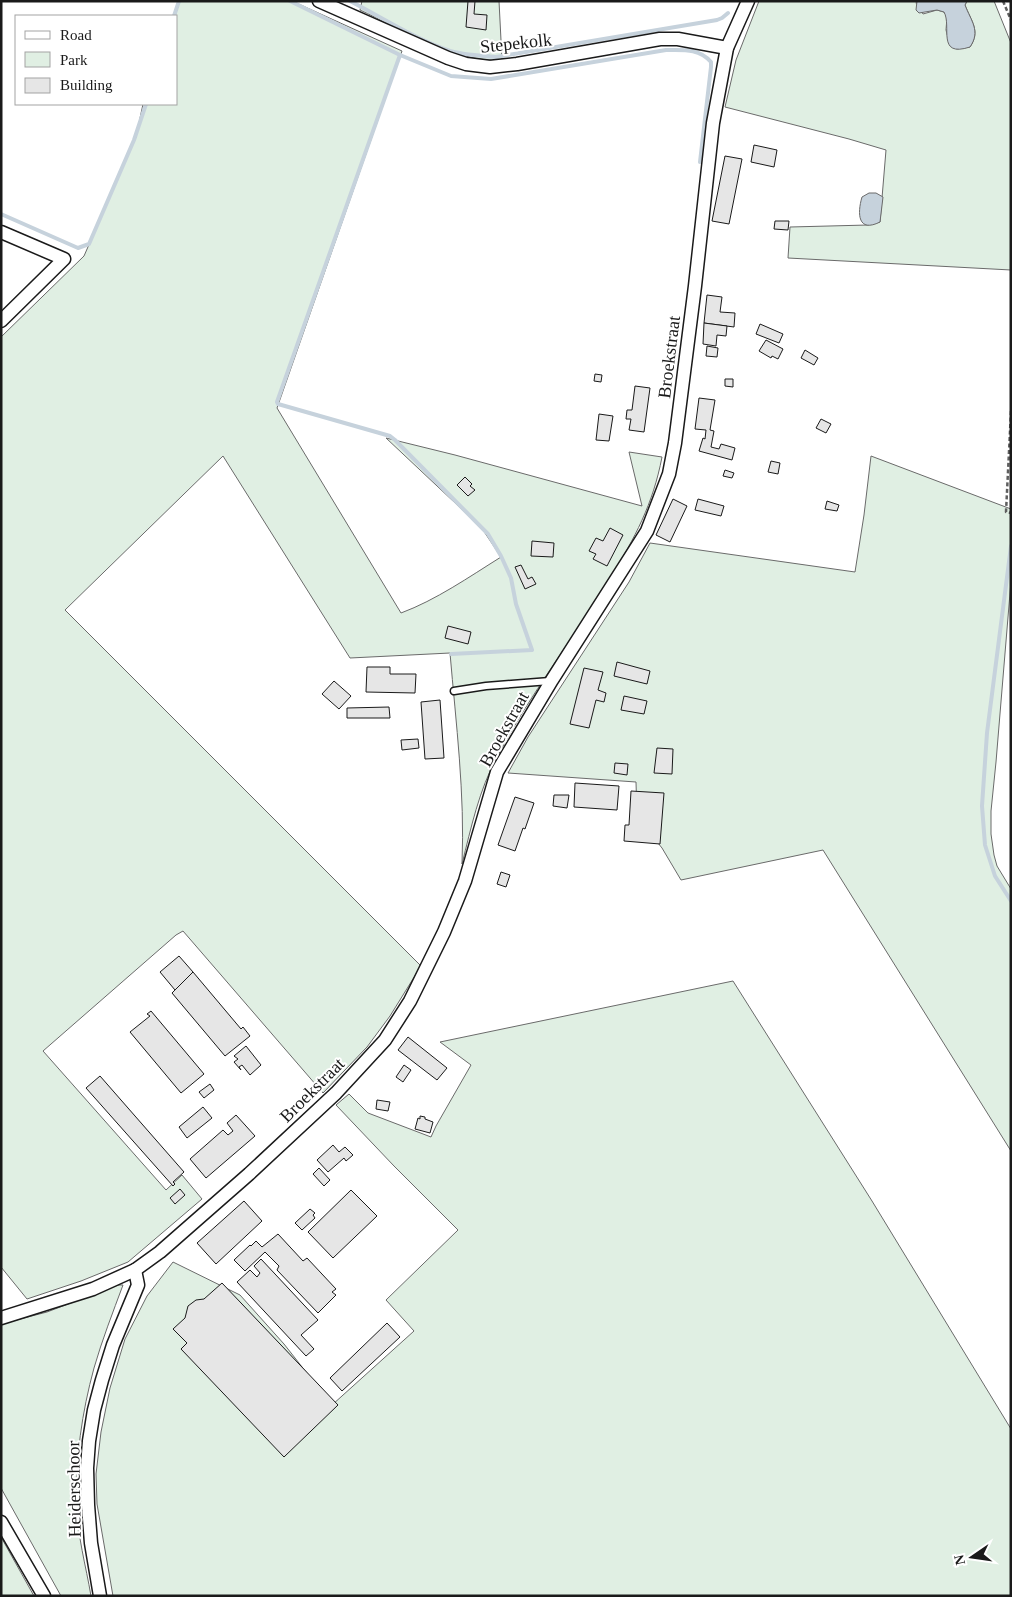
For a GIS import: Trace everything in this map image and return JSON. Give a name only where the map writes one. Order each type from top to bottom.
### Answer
[{"type":"street","name":"Stepekolk","points":[[319,1],[448,58],[466,64],[490,66],[517,64],[660,39],[678,39],[727,48]]},
{"type":"street","name":"Broekstraat","points":[[1,1318],[93,1289],[135,1270],[160,1252],[249,1174],[336,1093],[385,1040],[410,1001],[444,932],[465,881],[497,772],[552,680],[647,531],[668,474],[675,443],[696,286],[713,123],[727,48],[748,1]]},
{"type":"street","points":[[1,232],[64,259],[1,321]]},
{"type":"street","name":"Heiderschoor","points":[[100,1596],[91,1543],[88,1505],[87,1468],[89,1441],[102,1380],[112,1345],[138,1285],[135,1270]]},
{"type":"street","points":[[1,1522],[44,1596]]},
{"type":"lane","points":[[454,691],[552,680]]},
{"type":"path","points":[[1003,1],[1011,20]]},
{"type":"path","points":[[1011,411],[1006,512],[1011,513]]},
{"type":"green space","points":[[180,1],[292,1],[402,51],[277,408],[401,613],[440,595],[501,557],[485,533],[470,517],[386,438],[642,506],[629,452],[662,457],[654,490],[642,520],[627,549],[538,688],[491,770],[476,809],[462,864],[461,785],[450,653],[350,658],[223,456],[65,610],[421,966],[390,1016],[367,1047],[323,1093],[183,931],[176,935],[43,1051],[166,1190],[182,1175],[202,1199],[128,1262],[81,1281],[27,1299],[1,1267],[1,337],[84,256],[136,137],[143,105],[178,105],[178,15],[175,15]]},
{"type":"green space","points":[[362,1],[499,1],[502,60],[485,60],[467,56],[429,43],[360,10]]},
{"type":"green space","points":[[759,1],[917,1],[916,3],[923,14],[937,10],[944,12],[947,17],[946,30],[950,46],[957,49],[970,47],[975,36],[974,26],[965,5],[967,1],[994,1],[1011,43],[1011,270],[788,258],[790,227],[868,225],[880,222],[886,150],[725,107],[736,60]]},
{"type":"green space","points":[[871,456],[1011,509],[1011,581],[991,811],[991,834],[997,866],[1011,889],[1011,1151],[823,850],[681,880],[662,848],[637,817],[636,782],[508,773],[528,737],[629,582],[650,543],[855,572]]},
{"type":"green space","points":[[733,981],[872,1201],[1011,1429],[1011,1596],[113,1596],[97,1504],[96,1474],[101,1432],[110,1388],[125,1339],[147,1296],[173,1262],[240,1295],[284,1344],[332,1405],[414,1331],[386,1300],[458,1230],[336,1105],[349,1094],[368,1113],[431,1137],[471,1065],[440,1042]]},
{"type":"green space","points":[[118,1285],[123,1285],[94,1368],[86,1402],[78,1453],[77,1516],[91,1596],[61,1596],[1,1488],[1,1324],[47,1312]]},
{"type":"green space","points":[[1,1537],[34,1596],[1,1596]]},
{"type":"shaded area","points":[[917,1],[967,1],[965,5],[975,31],[970,47],[953,48],[947,39],[944,12],[937,10],[919,13],[916,10]]},
{"type":"shaded area","points":[[869,193],[876,193],[883,197],[880,222],[873,225],[863,223],[860,215],[862,197]]},
{"type":"building","points":[[468,1],[475,1],[474,14],[487,15],[486,30],[466,27]]},
{"type":"building","points":[[754,145],[777,150],[774,167],[751,162]]},
{"type":"building","points":[[725,156],[742,159],[729,224],[712,221]]},
{"type":"building","points":[[775,221],[789,221],[788,230],[774,229]]},
{"type":"building","points":[[707,295],[722,297],[720,312],[735,313],[734,327],[704,323]]},
{"type":"building","points":[[704,323],[727,326],[726,336],[717,335],[716,346],[703,344]]},
{"type":"building","points":[[760,324],[783,334],[779,343],[756,334]]},
{"type":"building","points":[[766,340],[783,349],[778,359],[772,356],[771,358],[759,351]]},
{"type":"building","points":[[707,346],[718,348],[717,357],[706,356]]},
{"type":"building","points":[[805,350],[818,358],[814,365],[801,358]]},
{"type":"building","points":[[595,374],[602,375],[601,382],[594,381]]},
{"type":"building","points":[[725,379],[733,379],[733,387],[725,386]]},
{"type":"building","points":[[635,386],[650,388],[644,432],[629,430],[631,419],[626,419],[627,410],[632,410]]},
{"type":"building","points":[[699,398],[715,400],[710,430],[714,431],[711,447],[719,449],[721,444],[735,448],[732,460],[699,451],[703,438],[705,439],[706,430],[695,429]]},
{"type":"building","points":[[599,414],[613,416],[609,441],[596,440]]},
{"type":"building","points":[[821,419],[831,424],[826,433],[816,428]]},
{"type":"building","points":[[771,461],[780,463],[778,474],[768,472]]},
{"type":"building","points":[[725,470],[734,473],[732,478],[723,476]]},
{"type":"building","points":[[465,477],[472,484],[470,486],[475,490],[468,496],[457,485]]},
{"type":"building","points":[[673,499],[687,506],[670,542],[656,535]]},
{"type":"building","points":[[698,499],[724,506],[721,516],[695,510]]},
{"type":"building","points":[[827,501],[839,505],[837,511],[825,509]]},
{"type":"building","points":[[610,528],[623,535],[607,566],[593,559],[596,554],[589,551],[596,538],[603,541]]},
{"type":"building","points":[[532,541],[554,543],[553,557],[531,556]]},
{"type":"building","points":[[521,565],[528,579],[532,577],[536,584],[525,589],[515,567]]},
{"type":"building","points":[[448,626],[471,632],[468,644],[445,638]]},
{"type":"building","points":[[617,662],[650,671],[647,684],[614,676]]},
{"type":"building","points":[[367,667],[390,667],[390,674],[416,674],[415,693],[366,692]]},
{"type":"building","points":[[584,668],[603,672],[598,690],[606,693],[604,702],[596,700],[589,728],[570,724]]},
{"type":"building","points":[[334,681],[351,696],[339,709],[322,694]]},
{"type":"building","points":[[624,696],[647,701],[644,714],[621,710]]},
{"type":"building","points":[[440,700],[444,758],[425,759],[421,702]]},
{"type":"building","points":[[389,707],[390,718],[347,718],[347,708]]},
{"type":"building","points":[[418,739],[419,748],[402,750],[401,740]]},
{"type":"building","points":[[657,748],[673,749],[672,774],[654,773]]},
{"type":"building","points":[[615,763],[628,764],[627,775],[614,773]]},
{"type":"building","points":[[575,783],[619,786],[617,810],[574,807]]},
{"type":"building","points":[[631,791],[664,793],[660,844],[624,841],[625,825],[629,825]]},
{"type":"building","points":[[554,795],[569,795],[567,808],[553,806]]},
{"type":"building","points":[[515,797],[534,803],[515,851],[498,845]]},
{"type":"building","points":[[501,872],[510,875],[506,887],[497,884]]},
{"type":"building","points":[[179,956],[193,972],[175,990],[160,972]]},
{"type":"building","points":[[193,972],[241,1029],[243,1027],[250,1036],[225,1056],[172,993]]},
{"type":"building","points":[[151,1011],[204,1074],[181,1093],[130,1032],[150,1016],[147,1014]]},
{"type":"building","points":[[408,1037],[447,1068],[437,1080],[398,1050]]},
{"type":"building","points":[[246,1046],[261,1065],[250,1075],[242,1065],[239,1067],[241,1070],[234,1062],[238,1059],[234,1056]]},
{"type":"building","points":[[404,1065],[411,1070],[403,1082],[396,1077]]},
{"type":"building","points":[[100,1076],[184,1172],[173,1182],[175,1184],[173,1186],[86,1088]]},
{"type":"building","points":[[210,1084],[214,1090],[204,1098],[199,1092]]},
{"type":"building","points":[[377,1100],[390,1102],[388,1111],[376,1109]]},
{"type":"building","points":[[203,1107],[212,1118],[187,1138],[179,1127]]},
{"type":"building","points":[[236,1115],[255,1136],[206,1178],[190,1159],[223,1130],[228,1135],[233,1131],[227,1123]]},
{"type":"building","points":[[420,1116],[433,1122],[430,1133],[415,1129]]},
{"type":"building","points":[[333,1145],[339,1152],[345,1147],[353,1155],[346,1161],[344,1158],[328,1172],[317,1160]]},
{"type":"building","points":[[319,1168],[330,1180],[324,1186],[313,1174]]},
{"type":"building","points":[[180,1189],[185,1195],[175,1204],[170,1198]]},
{"type":"building","points":[[351,1190],[377,1216],[333,1258],[308,1232]]},
{"type":"building","points":[[244,1201],[262,1221],[216,1264],[197,1243]]},
{"type":"building","points":[[310,1209],[315,1213],[313,1215],[315,1218],[302,1230],[295,1223]]},
{"type":"building","points":[[278,1234],[303,1261],[307,1258],[336,1289],[332,1292],[336,1295],[318,1313],[277,1270],[279,1266],[265,1252],[245,1271],[234,1260],[256,1241],[262,1247]]},
{"type":"building","points":[[261,1259],[318,1320],[301,1335],[314,1349],[306,1356],[237,1282],[250,1270],[257,1277],[260,1273],[254,1266]]},
{"type":"building","points":[[222,1283],[338,1405],[284,1457],[181,1349],[187,1343],[173,1329],[185,1318],[188,1306],[196,1300],[204,1299]]},
{"type":"building","points":[[387,1323],[400,1337],[342,1391],[330,1378]]},
{"type":"waterway","points":[[174,15],[179,1]]},
{"type":"waterway","points":[[290,1],[400,55],[451,76],[491,79],[666,50],[696,52],[711,62],[700,162]]},
{"type":"waterway","points":[[350,1],[412,35],[450,51],[496,57],[717,20],[728,13]]},
{"type":"waterway","points":[[400,55],[277,402],[278,404],[390,436],[488,534],[511,578],[516,604],[532,650],[451,654]]},
{"type":"waterway","points":[[1,214],[78,248],[89,244],[134,140],[146,105]]},
{"type":"waterway","points":[[1011,546],[987,733],[982,806],[985,845],[995,876],[1011,901]]}]
